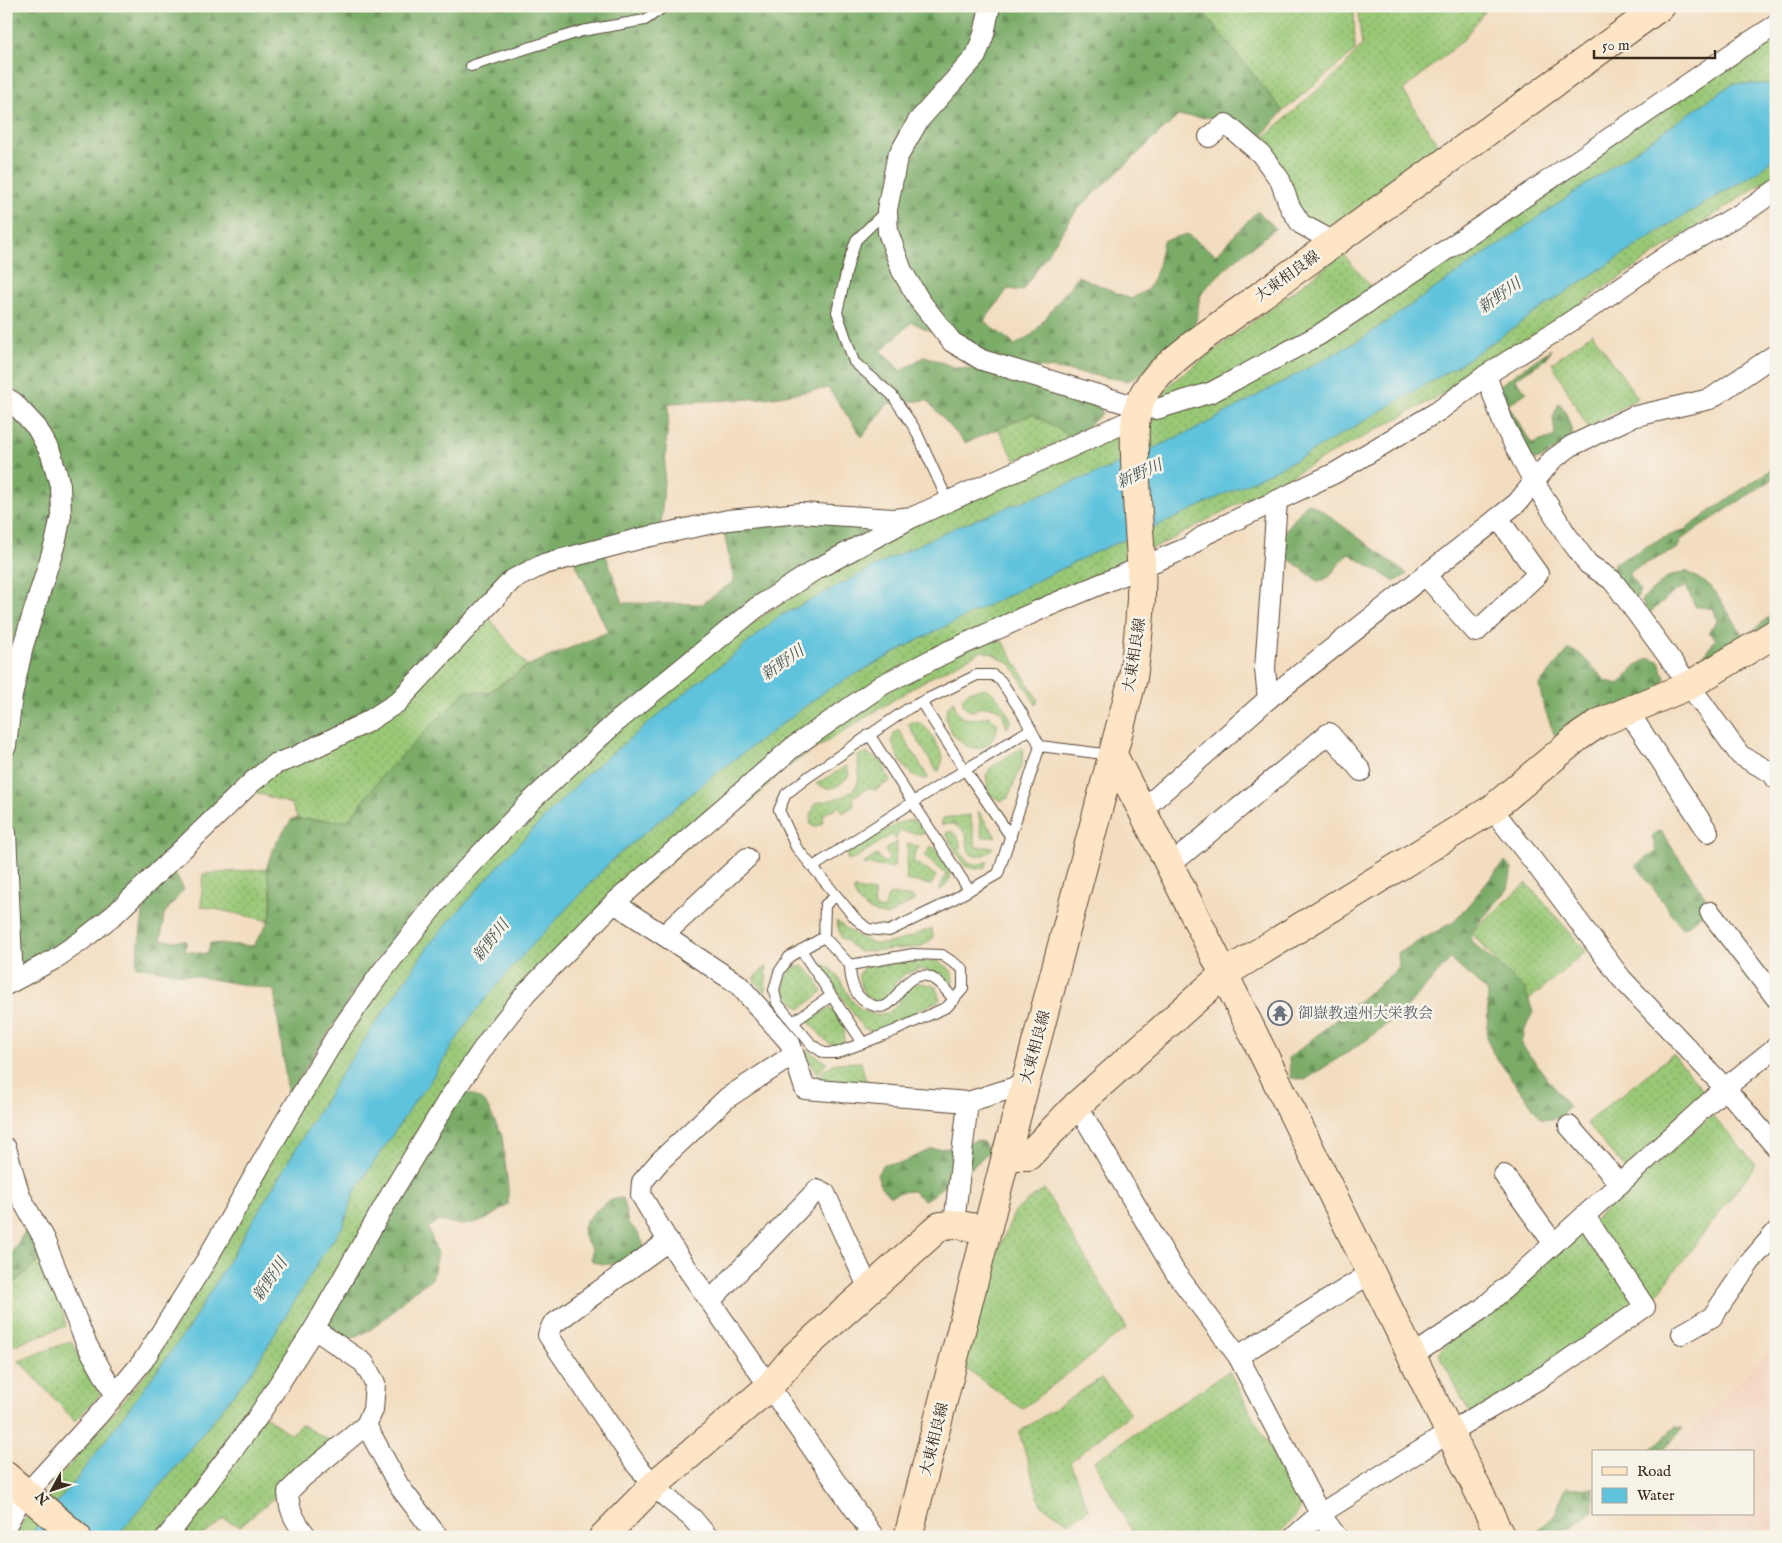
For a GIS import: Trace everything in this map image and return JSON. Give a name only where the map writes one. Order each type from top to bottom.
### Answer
[{"type":"street","points":[[990,6],[984,34],[976,56],[918,121],[897,158],[887,210],[888,232],[902,271],[920,301],[952,342],[982,360],[1136,418]]},
{"type":"street","name":"大東相良線","points":[[908,1537],[1006,1156],[1133,678],[1140,628],[1141,564],[1136,500],[1136,418],[1150,384],[1166,366],[1195,343],[1661,6]]},
{"type":"street","points":[[6,1526],[23,1489],[115,1395],[143,1361],[208,1260],[282,1127],[338,1035],[380,974],[449,886],[530,802],[614,723],[756,608],[815,570],[913,517],[948,501],[1157,409],[1212,392],[1319,334],[1501,214],[1776,25]]},
{"type":"street","points":[[1209,136],[1226,124],[1261,154],[1280,180],[1290,206],[1301,224],[1334,242]]},
{"type":"street","points":[[167,1537],[257,1418],[314,1329],[391,1194],[489,1040],[526,994],[614,903],[792,748],[882,685],[977,638],[1141,564],[1187,548],[1206,534],[1335,473],[1440,410],[1486,375],[1564,326],[1665,257],[1752,207],[1776,190]]},
{"type":"street","points":[[1142,810],[1268,698],[1517,503],[1552,460],[1571,446],[1632,417],[1710,399],[1776,354]]},
{"type":"street","points":[[1486,375],[1504,425],[1534,482],[1566,534],[1588,564],[1612,580],[1740,755],[1772,773],[1776,779]]},
{"type":"street","points":[[6,398],[13,402],[37,428],[51,454],[60,485],[61,515],[56,540],[23,646],[12,696],[7,740]]},
{"type":"street","points":[[1268,698],[1265,669],[1277,501]]},
{"type":"street","points":[[6,833],[10,983],[53,960],[115,914],[252,782],[275,764],[368,722],[398,702],[512,580],[544,564],[642,538],[728,520],[801,513],[893,519],[913,517]]},
{"type":"street","points":[[1425,575],[1476,632],[1538,574],[1498,518]]},
{"type":"street","points":[[1006,1156],[1028,1156],[1077,1105],[1224,974],[1492,809],[1577,738],[1599,723],[1690,685],[1776,633]]},
{"type":"street","points":[[1628,711],[1708,832]]},
{"type":"street","points":[[1169,866],[1329,733],[1361,772]]},
{"type":"street","points":[[1112,755],[1142,810],[1224,974],[1501,1537]]},
{"type":"street","points":[[1492,809],[1621,978],[1725,1088],[1776,1147]]},
{"type":"street","points":[[664,935],[747,858]]},
{"type":"street","points":[[614,903],[738,984],[790,1043],[805,1089],[968,1102],[1026,1084]]},
{"type":"street","points":[[1710,912],[1776,998]]},
{"type":"street","points":[[1412,1356],[1477,1312],[1725,1088],[1776,1047]]},
{"type":"street","points":[[794,1055],[727,1098],[660,1161],[642,1182],[641,1195],[668,1241],[874,1537]]},
{"type":"street","points":[[954,1224],[968,1102]]},
{"type":"street","points":[[1077,1105],[1175,1272],[1238,1356],[1320,1514],[1337,1537]]},
{"type":"street","points":[[1569,1126],[1620,1184]]},
{"type":"street","points":[[6,1148],[20,1196],[44,1239],[86,1343],[115,1395]]},
{"type":"street","points":[[1504,1175],[1554,1244]]},
{"type":"street","points":[[710,1301],[817,1190],[826,1193],[869,1289]]},
{"type":"street","points":[[1294,1537],[1320,1514],[1549,1372],[1645,1306],[1585,1216]]},
{"type":"street","points":[[603,1537],[654,1485],[769,1387],[794,1357],[940,1226],[954,1224],[987,1230]]},
{"type":"street","points":[[1682,1334],[1712,1317],[1750,1262],[1776,1232]]},
{"type":"street","points":[[668,1241],[552,1325],[548,1335],[638,1466],[654,1485],[692,1518],[708,1537]]},
{"type":"street","points":[[1238,1356],[1371,1273]]},
{"type":"street","points":[[307,1537],[294,1520],[288,1506],[288,1492],[303,1476],[366,1425],[373,1410],[375,1383],[364,1363],[314,1329]]},
{"type":"street","points":[[366,1425],[399,1486],[438,1537]]},
{"type":"street","points":[[23,1489],[77,1537]]},
{"type":"lane","points":[[471,66],[582,31],[645,20],[665,6]]},
{"type":"lane","points":[[887,210],[856,240],[837,312],[854,362],[892,395],[915,429],[948,501]]},
{"type":"lane","points":[[977,675],[993,675],[1001,681],[1031,729],[1040,746],[998,874],[943,905],[888,931],[868,929],[855,918],[796,847],[779,810],[786,794],[869,734],[909,708],[977,675]]},
{"type":"lane","points":[[921,702],[1011,837]]},
{"type":"lane","points":[[813,867],[1031,729]]},
{"type":"lane","points":[[869,734],[969,890]]},
{"type":"lane","points":[[1040,746],[1112,755]]},
{"type":"lane","points":[[836,896],[824,905],[824,936],[850,964],[850,978],[860,999],[865,1003],[881,1008],[896,999],[910,980],[922,975],[931,977],[942,985],[954,1000]]},
{"type":"lane","points":[[824,936],[789,957],[779,972],[774,990],[778,1003],[812,1045],[824,1054],[836,1053],[863,1043],[947,1007],[963,989],[963,969],[942,956],[913,954],[850,964]]},
{"type":"lane","points":[[801,950],[863,1043]]},
{"type":"lane","points":[[793,1022],[831,996]]},
{"type":"shaded area","points":[[1776,1343],[1776,1537],[1699,1537],[1675,1516],[1754,1516],[1754,1450],[1671,1450]]},
{"type":"green space","points":[[6,6],[1198,6],[1283,111],[1255,145],[1217,118],[1178,116],[1077,210],[1022,291],[1008,289],[984,321],[1015,345],[1033,334],[1078,276],[1131,299],[1148,289],[1157,271],[1163,241],[1187,234],[1216,255],[1257,211],[1276,228],[1228,266],[1210,283],[1199,300],[1195,324],[1192,328],[1149,369],[1128,381],[1057,369],[1025,366],[952,342],[912,322],[881,351],[901,371],[925,356],[954,367],[1000,372],[1102,404],[1101,415],[1073,437],[1032,414],[965,443],[927,400],[887,404],[862,437],[828,388],[767,398],[669,403],[661,527],[604,550],[623,603],[702,604],[734,581],[723,528],[793,517],[886,527],[766,602],[495,839],[375,961],[288,1095],[274,990],[136,966],[145,899],[174,872],[184,889],[164,914],[161,940],[187,941],[185,951],[208,954],[210,943],[253,946],[266,926],[271,914],[272,899],[267,870],[269,860],[277,841],[292,819],[348,821],[382,776],[466,691],[489,693],[527,666],[608,632],[573,558],[512,580],[398,702],[262,774],[123,903],[32,967],[14,966],[8,737],[10,645],[6,645]]},
{"type":"green space","points":[[1198,6],[1354,6],[1355,51],[1283,111]]},
{"type":"green space","points":[[1357,6],[1489,6],[1461,42],[1403,90],[1440,148],[1334,229],[1309,225],[1255,145],[1343,68],[1362,45]]},
{"type":"green space","points":[[1776,25],[1776,174],[1447,392],[1174,538],[974,632],[860,691],[526,993],[167,1537],[14,1537],[24,1520],[152,1366],[321,1062],[445,891],[638,704],[821,575],[909,522],[1150,418],[1170,384],[1343,254],[1378,295]]},
{"type":"green space","points":[[1592,333],[1638,398],[1588,428],[1552,363]]},
{"type":"green space","points":[[1551,349],[1546,359],[1515,379],[1527,392],[1508,405],[1532,444],[1555,436],[1553,417],[1559,403],[1564,409],[1573,433],[1548,455],[1531,460],[1497,387]]},
{"type":"green space","points":[[1032,414],[1073,437],[1015,460],[998,429]]},
{"type":"green space","points":[[1776,466],[1776,477],[1682,539],[1677,549],[1634,569],[1629,575],[1640,590],[1636,600],[1612,574],[1614,563],[1656,541],[1686,529]]},
{"type":"green space","points":[[1307,503],[1320,509],[1407,574],[1395,582],[1348,553],[1329,577],[1319,582],[1277,550],[1282,535]]},
{"type":"green space","points":[[1686,571],[1711,586],[1743,635],[1738,644],[1687,673],[1669,640],[1693,663],[1707,652],[1716,638],[1708,632],[1717,622],[1714,609],[1695,606],[1686,586],[1673,593],[1649,613],[1641,600],[1668,577]]},
{"type":"green space","points":[[486,608],[491,620],[527,666],[419,740],[382,776],[348,821],[298,820],[291,804],[245,789]]},
{"type":"green space","points":[[1776,611],[1776,622],[1756,634],[1752,631]]},
{"type":"green space","points":[[979,640],[1003,642],[1038,700],[1036,705],[1012,665],[993,654],[982,651],[924,681],[799,759],[775,777],[742,811],[734,803],[884,691]]},
{"type":"green space","points":[[1569,649],[1580,654],[1606,681],[1619,684],[1638,664],[1650,658],[1659,661],[1665,678],[1658,691],[1563,735],[1554,734],[1543,704],[1539,685]]},
{"type":"green space","points":[[6,657],[11,657],[7,737],[13,969],[6,973]]},
{"type":"green space","points":[[985,688],[998,698],[1006,711],[1011,721],[1007,728],[1002,712],[988,707],[981,707],[973,711],[968,710],[964,705],[962,698],[969,691]]},
{"type":"green space","points":[[954,701],[956,711],[962,718],[978,719],[990,716],[998,724],[991,740],[982,748],[971,747],[960,741],[952,732],[947,721],[947,710]]},
{"type":"green space","points":[[911,722],[920,723],[929,731],[942,754],[943,759],[939,771],[937,772],[908,724]]},
{"type":"green space","points":[[899,730],[928,777],[927,779],[920,778],[908,771],[900,760],[892,740],[895,732]]},
{"type":"green space","points":[[1022,747],[1024,750],[1022,764],[1008,798],[1001,801],[989,794],[986,776],[990,768]]},
{"type":"green space","points":[[866,753],[882,762],[890,781],[875,790],[869,787],[853,797],[854,806],[843,813],[840,806],[824,814],[822,824],[815,827],[811,825],[810,818],[815,803],[843,796],[854,788],[858,782],[859,775],[858,756]]},
{"type":"green space","points":[[847,766],[849,776],[834,788],[826,788],[816,784]]},
{"type":"green space","points":[[978,811],[996,837],[982,837]]},
{"type":"green space","points":[[970,815],[976,847],[993,847],[983,856],[976,856],[970,853],[966,833],[954,824],[941,825],[943,818]]},
{"type":"green space","points":[[911,820],[918,823],[925,832],[924,834],[899,831],[896,840],[891,835],[852,860],[847,859],[848,853],[898,823]]},
{"type":"green space","points":[[1660,830],[1711,905],[1691,924],[1682,928],[1636,865],[1656,852],[1652,836]]},
{"type":"green space","points":[[951,831],[958,837],[960,851],[968,861],[978,864],[988,861],[984,868],[975,869],[965,866],[946,833]]},
{"type":"green space","points":[[897,842],[895,864],[892,868],[863,864],[877,855],[884,863],[890,859],[885,850]]},
{"type":"green space","points":[[908,843],[919,847],[915,852],[913,861],[936,876],[931,885],[906,880]]},
{"type":"green space","points":[[931,846],[946,864],[951,877],[942,889],[939,890],[946,874],[925,856]]},
{"type":"green space","points":[[1505,861],[1512,869],[1508,889],[1471,932],[1472,942],[1525,989],[1533,1012],[1524,1031],[1521,1044],[1569,1107],[1559,1118],[1542,1120],[1493,1053],[1487,1039],[1488,992],[1450,959],[1406,1009],[1368,1039],[1305,1080],[1291,1078],[1289,1058],[1399,968],[1398,953],[1455,921]]},
{"type":"green space","points":[[267,869],[271,895],[270,921],[201,906],[203,874]]},
{"type":"green space","points":[[1527,883],[1586,951],[1529,1000],[1471,932]]},
{"type":"green space","points":[[854,889],[874,892],[875,908],[884,910],[890,894],[913,897],[915,900],[887,916],[871,911],[861,904],[857,900]]},
{"type":"green space","points":[[836,921],[858,936],[873,943],[894,942],[932,928],[933,938],[921,947],[859,952],[841,937]]},
{"type":"green space","points":[[936,960],[945,965],[952,973],[952,988],[943,974],[919,969],[905,974],[895,983],[893,994],[886,1000],[879,1002],[865,995],[858,977],[864,966]]},
{"type":"green space","points":[[823,964],[836,974],[854,1003],[866,1012],[880,1014],[890,1011],[906,990],[913,985],[922,983],[936,987],[940,1000],[874,1032],[863,1028],[824,971]]},
{"type":"green space","points":[[767,966],[765,993],[753,978]]},
{"type":"green space","points":[[803,966],[814,976],[822,992],[800,1009],[784,993],[784,989],[788,973],[792,967]]},
{"type":"green space","points":[[830,1008],[844,1028],[843,1044],[829,1044],[807,1020]]},
{"type":"green space","points":[[797,1045],[816,1084],[824,1070],[835,1063],[861,1062],[867,1086],[803,1085]]},
{"type":"green space","points":[[804,1049],[827,1062],[817,1075]]},
{"type":"green space","points":[[1673,1054],[1712,1101],[1630,1174],[1586,1123]]},
{"type":"green space","points":[[463,1090],[485,1102],[502,1136],[508,1205],[485,1220],[463,1225],[438,1221],[428,1228],[438,1254],[432,1279],[412,1292],[370,1330],[350,1339],[317,1324]]},
{"type":"green space","points":[[1712,1115],[1756,1165],[1655,1297],[1645,1306],[1473,1419],[1438,1353],[1482,1309],[1594,1220]]},
{"type":"green space","points":[[976,1140],[983,1142],[990,1151],[964,1173],[964,1145]]},
{"type":"green space","points":[[954,1148],[957,1174],[928,1198],[924,1200],[912,1191],[900,1192],[891,1196],[881,1187],[877,1175],[883,1164],[902,1163],[931,1149]]},
{"type":"green space","points":[[1044,1189],[1127,1328],[1022,1409],[961,1365],[985,1280],[1015,1211]]},
{"type":"green space","points":[[623,1198],[628,1223],[639,1235],[645,1250],[612,1264],[591,1260],[592,1249],[587,1243],[583,1232],[585,1223],[588,1218],[607,1202]]},
{"type":"green space","points":[[27,1228],[49,1252],[6,1289],[6,1258],[10,1256]]},
{"type":"green space","points":[[50,1252],[66,1326],[6,1348],[6,1290]]},
{"type":"green space","points":[[71,1341],[100,1394],[75,1421],[19,1361]]},
{"type":"green space","points":[[1229,1371],[1301,1508],[1277,1537],[1135,1537],[1094,1461]]},
{"type":"green space","points":[[1101,1378],[1131,1413],[1070,1462],[1088,1509],[1069,1523],[1041,1505],[1019,1432]]},
{"type":"green space","points":[[263,1414],[291,1435],[300,1424],[337,1445],[240,1526],[224,1519],[207,1532],[196,1536],[176,1529]]},
{"type":"green space","points":[[1675,1427],[1682,1428],[1664,1450],[1650,1450]]},
{"type":"green space","points":[[1566,1487],[1589,1489],[1592,1488],[1592,1512],[1571,1528],[1551,1532],[1545,1537],[1533,1537],[1554,1516]]},
{"type":"water","name":"新野川","points":[[1732,84],[1776,84],[1776,156],[1759,171],[1670,224],[1558,297],[1462,363],[1306,455],[1171,520],[1093,553],[918,640],[827,690],[714,775],[612,860],[511,968],[471,1017],[427,1086],[355,1191],[343,1226],[322,1256],[253,1370],[173,1470],[116,1537],[28,1537],[79,1476],[187,1330],[339,1077],[431,942],[508,855],[588,773],[778,617],[899,554],[954,528],[1112,467],[1200,427],[1363,338]]},
{"type":"place","name":"御嶽教遠州大栄教会","points":[[1280,1013]]}]
